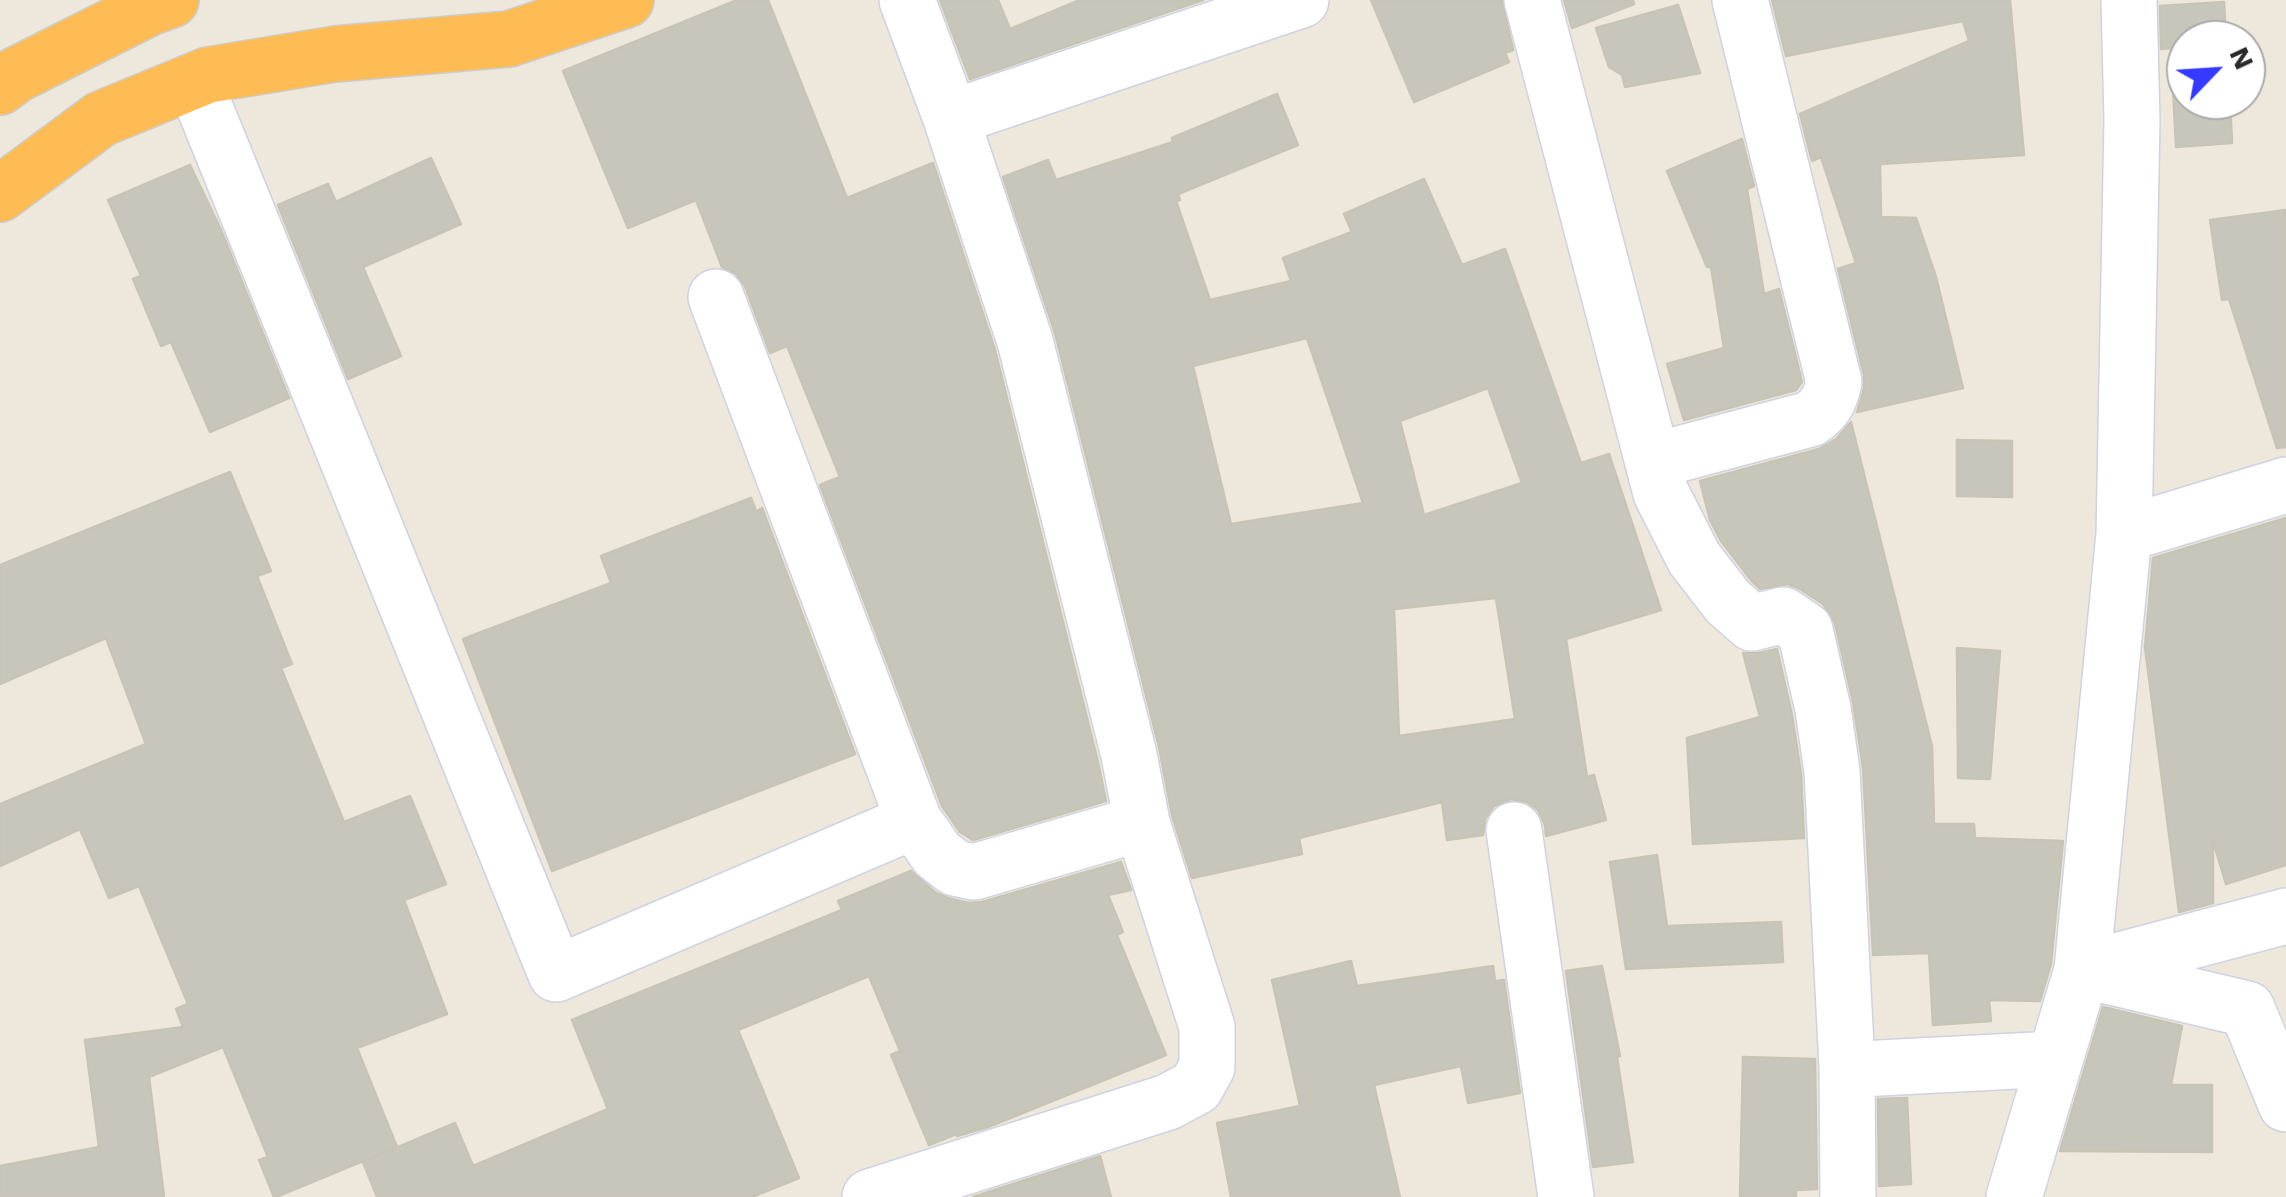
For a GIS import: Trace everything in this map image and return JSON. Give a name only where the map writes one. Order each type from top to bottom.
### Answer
[{"type":"highway","points":[[0,87],[16,75],[171,0]]},
{"type":"highway","points":[[0,194],[101,119],[208,75],[335,54],[509,39],[626,0]]},
{"type":"street","points":[[870,1197],[1168,1102],[1196,1087],[1207,1067],[1207,1027],[1142,822],[1129,755],[1024,341],[951,118],[907,0]]},
{"type":"street","points":[[951,118],[1301,0]]},
{"type":"street","points":[[1532,0],[1660,493],[1694,558],[1728,602],[1752,623],[1782,615],[1805,630],[1832,771],[1847,1067],[1848,1197]]},
{"type":"street","points":[[1652,461],[1810,419],[1824,410],[1834,382],[1740,0]]},
{"type":"street","points":[[2014,1197],[2082,970],[2124,534],[2132,120],[2129,0]]},
{"type":"street","points":[[194,81],[556,974],[914,821]]},
{"type":"street","points":[[716,297],[914,821],[937,854],[955,868],[974,872],[1142,822]]},
{"type":"street","points":[[2124,534],[2286,485]]},
{"type":"street","points":[[1514,830],[1566,1197]]},
{"type":"street","points":[[2082,970],[2286,916]]},
{"type":"street","points":[[2082,970],[2247,1008],[2286,1104]]},
{"type":"street","points":[[1847,1067],[2056,1059]]},
{"type":"building","points":[[737,0],[768,0],[847,198],[933,163],[995,350],[1106,801],[973,840],[960,832],[942,806],[820,485],[840,477],[787,346],[770,353],[745,286],[736,274],[722,267],[696,200],[628,228],[563,71]]},
{"type":"building","points":[[940,0],[998,0],[1010,29],[1080,0],[1203,0],[970,79]]},
{"type":"building","points":[[1371,0],[1502,0],[1513,50],[1505,53],[1509,62],[1414,102]]},
{"type":"building","points":[[1564,0],[1633,0],[1634,4],[1572,28]]},
{"type":"building","points":[[1772,0],[2010,0],[2024,155],[1880,164],[1881,217],[1916,218],[1936,277],[1963,388],[1857,412],[1864,375],[1838,269],[1856,263],[1821,157],[1812,161],[1800,114],[1969,41],[1963,21],[1786,56]]},
{"type":"building","points":[[2224,2],[2225,20],[2166,20],[2166,48],[2161,49],[2160,6]]},
{"type":"building","points":[[1678,5],[1700,73],[1625,87],[1622,75],[1609,67],[1596,28]]},
{"type":"building","points":[[1277,94],[1298,145],[1178,194],[1180,200],[1176,201],[1210,300],[1291,281],[1283,258],[1352,232],[1344,214],[1424,179],[1462,265],[1505,249],[1581,463],[1609,454],[1661,610],[1566,639],[1587,777],[1594,775],[1606,820],[1546,836],[1538,810],[1527,802],[1511,799],[1494,806],[1485,819],[1483,835],[1447,840],[1442,802],[1299,838],[1302,854],[1192,878],[1172,815],[1159,747],[1055,333],[1003,177],[1048,160],[1056,180],[1173,142],[1172,138]],"holes":[[[1307,338],[1363,503],[1231,524],[1193,366]],[[1488,388],[1522,483],[1424,515],[1400,421]],[[1496,598],[1515,719],[1399,736],[1394,609]]]},
{"type":"building","points":[[2175,120],[2231,120],[2232,143],[2176,147]]},
{"type":"building","points":[[1742,139],[1754,186],[1747,189],[1764,294],[1779,289],[1802,382],[1796,390],[1684,420],[1667,364],[1724,348],[1711,267],[1707,267],[1667,171]]},
{"type":"building","points":[[431,158],[461,224],[363,267],[401,356],[348,379],[278,205],[328,184],[336,202]]},
{"type":"building","points":[[190,165],[221,230],[289,398],[210,432],[171,342],[161,346],[133,279],[141,276],[108,200]]},
{"type":"building","points":[[2286,210],[2286,447],[2277,448],[2229,299],[2222,300],[2210,220]]},
{"type":"building","points":[[1851,422],[1932,746],[1934,824],[1974,824],[1975,838],[2063,841],[2051,964],[2040,1001],[1989,1000],[1991,1021],[1933,1025],[1929,953],[1873,955],[1863,767],[1835,623],[1823,604],[1800,589],[1788,584],[1760,589],[1751,580],[1710,520],[1700,481],[1819,449],[1836,439]]},
{"type":"building","points":[[1957,440],[2012,441],[2012,497],[1957,496]]},
{"type":"building","points":[[230,472],[271,571],[257,576],[292,664],[281,668],[344,822],[410,796],[446,884],[404,900],[447,1014],[357,1048],[397,1147],[276,1197],[259,1160],[268,1157],[223,1047],[149,1077],[164,1197],[0,1197],[0,1166],[99,1147],[85,1040],[183,1027],[176,1009],[188,1004],[139,886],[109,898],[80,829],[0,866],[0,804],[146,744],[106,638],[0,684],[0,565]]},
{"type":"building","points":[[751,498],[756,511],[762,508],[855,754],[552,871],[463,639],[611,583],[601,556]]},
{"type":"building","points":[[2286,518],[2286,865],[2226,884],[2213,841],[2213,903],[2179,912],[2145,647],[2153,558]]},
{"type":"building","points":[[1957,648],[2000,651],[1990,779],[1958,778]]},
{"type":"building","points":[[1777,649],[1801,774],[1804,838],[1693,844],[1687,738],[1760,717],[1743,653]]},
{"type":"building","points":[[1657,855],[1667,926],[1781,922],[1783,962],[1626,969],[1610,862]]},
{"type":"building","points":[[1121,862],[1131,890],[1108,895],[1123,932],[1117,935],[1166,1055],[988,1127],[929,1145],[891,1055],[900,1051],[869,976],[738,1030],[799,1178],[752,1197],[377,1197],[363,1162],[455,1123],[473,1166],[608,1109],[572,1020],[842,910],[838,901],[911,871],[936,893],[968,903]]},
{"type":"building","points":[[1351,961],[1357,986],[1493,966],[1495,981],[1504,980],[1520,1093],[1468,1103],[1461,1066],[1374,1085],[1400,1197],[1231,1197],[1217,1123],[1300,1106],[1272,980]]},
{"type":"building","points":[[1602,966],[1620,1056],[1617,1057],[1633,1162],[1593,1167],[1566,971]]},
{"type":"building","points":[[2103,1007],[2182,1026],[2171,1085],[2212,1085],[2212,1152],[2060,1151]]},
{"type":"building","points":[[1743,1057],[1815,1059],[1817,1189],[1796,1190],[1796,1197],[1740,1197]]},
{"type":"building","points":[[1907,1098],[1911,1184],[1879,1186],[1878,1099]]},
{"type":"building","points":[[1100,1156],[1111,1197],[973,1197]]}]
